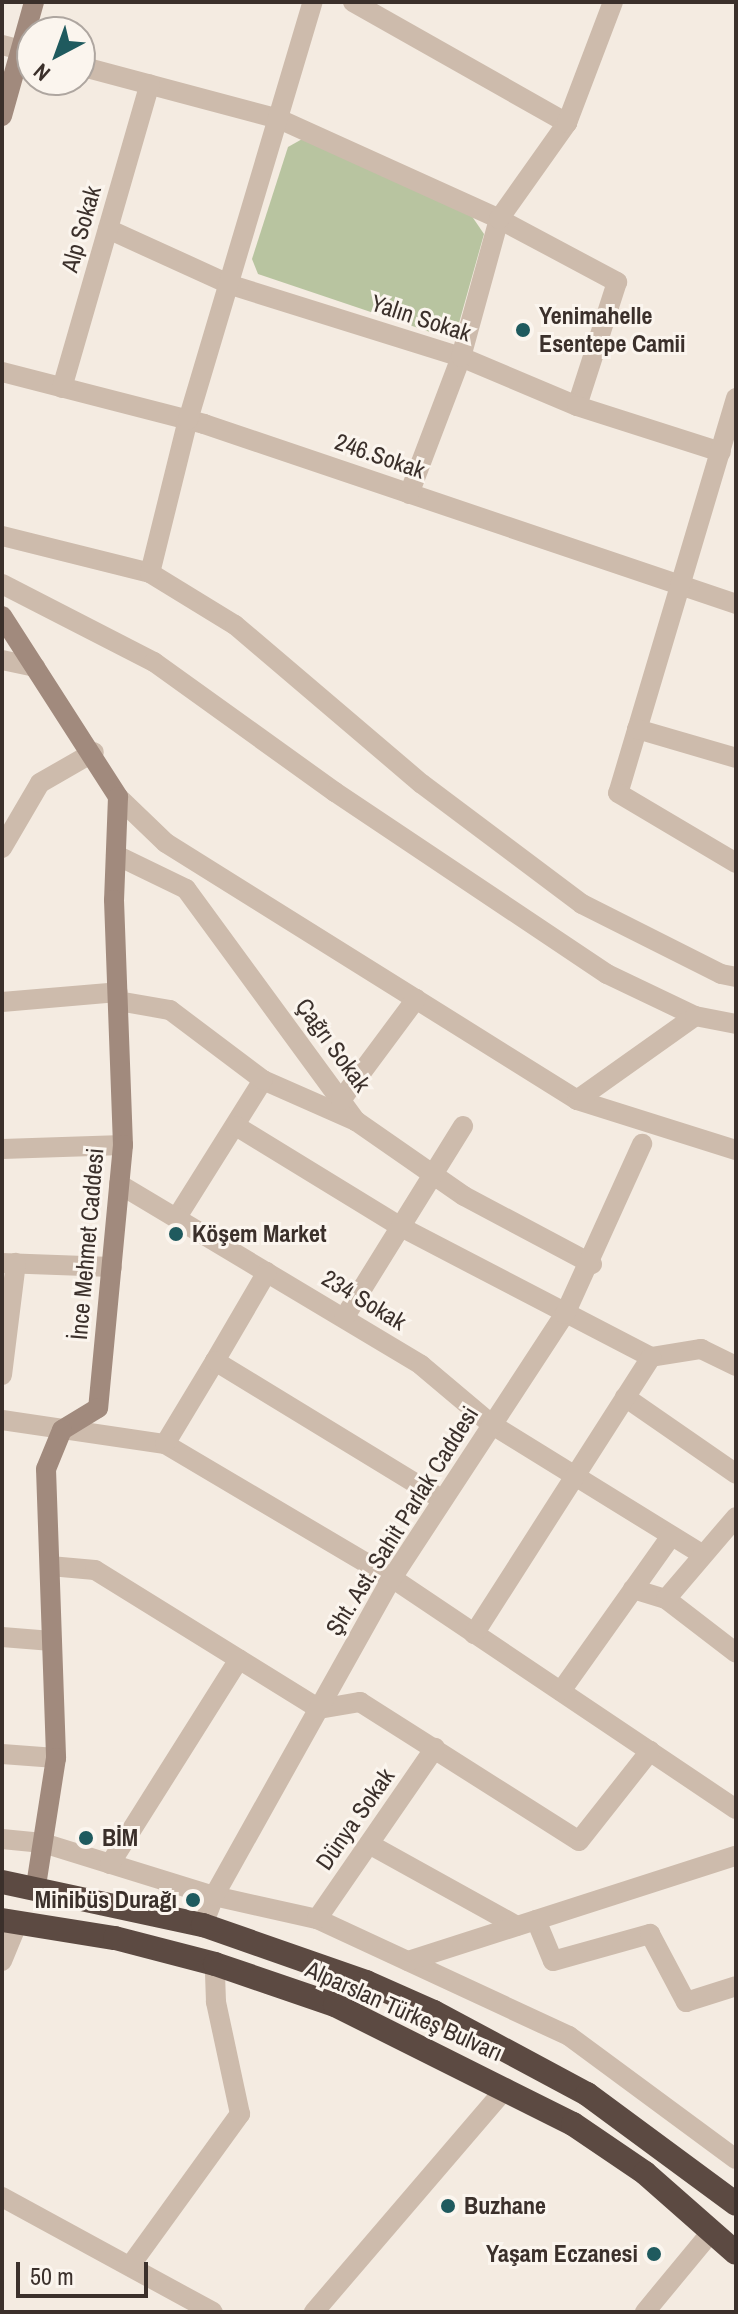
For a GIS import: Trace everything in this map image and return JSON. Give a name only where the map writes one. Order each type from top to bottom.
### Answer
[{"type":"highway","name":"Alparslan Türkeş Bulvarı","points":[[2,1882],[36,1885],[203,1925],[366,1982],[434,2012],[587,2094],[736,2204]]},
{"type":"highway","name":"Alparslan Türkeş Bulvarı","points":[[10,1921],[115,1938],[215,1964],[335,2005],[506,2088],[633,2165],[736,2253]]},
{"type":"street","points":[[150,573],[188,420],[231,285],[313,2]]},
{"type":"street","points":[[353,2],[567,123]]},
{"type":"street","points":[[409,494],[461,357],[499,219],[567,123],[613,2]]},
{"type":"street","points":[[96,70],[279,119],[499,219],[617,282],[577,406]]},
{"type":"street","points":[[2,116],[16,80]]},
{"type":"street","name":"Alp Sokak","points":[[62,388],[150,84]]},
{"type":"street","name":"Yalın Sokak","points":[[108,229],[231,285],[461,357],[577,406],[721,452]]},
{"type":"street","name":"246.Sokak","points":[[2,372],[188,420],[736,604]]},
{"type":"street","points":[[736,398],[618,793],[736,863]]},
{"type":"street","points":[[2,536],[150,573],[235,625],[422,784],[582,904],[736,977]]},
{"type":"street","points":[[2,584],[154,662],[335,792],[607,974],[695,1016],[736,1024]]},
{"type":"street","points":[[2,616],[94,752],[118,797],[166,843],[577,1100],[736,1150]]},
{"type":"street","points":[[2,660],[35,667]]},
{"type":"street","points":[[637,729],[736,758]]},
{"type":"street","points":[[2,848],[40,783],[94,752]]},
{"type":"street","name":"İnce Mehmet Caddesi","points":[[36,1885],[56,1758],[46,1469],[66,1428],[98,1408],[123,1145],[118,997],[118,797]]},
{"type":"street","name":"Çağrı Sokak","points":[[116,855],[186,889],[356,1121]]},
{"type":"street","name":"Çağrı Sokak","points":[[2,1002],[118,997],[170,1010],[263,1080],[356,1121]]},
{"type":"street","points":[[341,1100],[416,999]]},
{"type":"street","points":[[577,1100],[695,1016]]},
{"type":"street","points":[[177,1217],[263,1080]]},
{"type":"street","points":[[356,1121],[433,1175],[592,1264]]},
{"type":"street","points":[[236,1126],[401,1227],[651,1357],[701,1349],[736,1366]]},
{"type":"street","points":[[344,1318],[463,1126]]},
{"type":"street","name":"Şht. Ast. Sahit Parlak Caddesi","points":[[203,1925],[214,1896],[392,1578],[565,1314],[592,1264],[642,1144]]},
{"type":"street","points":[[2,1149],[123,1145]]},
{"type":"street","name":"234 Sokak","points":[[119,1184],[421,1365],[491,1424],[703,1555]]},
{"type":"street","points":[[2,1375],[9,1263],[112,1267]]},
{"type":"street","points":[[165,1444],[267,1272]]},
{"type":"street","points":[[474,1634],[651,1357]]},
{"type":"street","points":[[215,1361],[441,1499]]},
{"type":"street","points":[[625,1397],[736,1474]]},
{"type":"street","points":[[2,1420],[165,1444],[392,1578],[736,1809]]},
{"type":"street","points":[[666,1599],[736,1517]]},
{"type":"street","points":[[561,1691],[671,1536]]},
{"type":"street","points":[[50,1566],[95,1570],[319,1709],[360,1702],[579,1841],[650,1751]]},
{"type":"street","points":[[633,1589],[666,1599],[736,1653]]},
{"type":"street","points":[[2,1637],[52,1641]]},
{"type":"street","points":[[110,1864],[239,1659]]},
{"type":"street","name":"Dünya Sokak","points":[[317,1919],[435,1748]]},
{"type":"street","points":[[2,1754],[56,1758]]},
{"type":"street","points":[[2,1839],[43,1843],[214,1896],[317,1919],[569,2036],[736,2159]]},
{"type":"street","points":[[369,1844],[526,1923],[553,1961],[650,1934],[686,2002],[736,1986]]},
{"type":"street","points":[[408,1961],[736,1856]]},
{"type":"street","points":[[2,1961],[10,1921]]},
{"type":"street","points":[[130,2266],[240,2114],[216,2002],[215,1964]]},
{"type":"street","points":[[314,2312],[506,2088]]},
{"type":"street","points":[[2,2197],[213,2312]]},
{"type":"street","points":[[645,2312],[712,2231]]},
{"type":"green space","points":[[304,138],[469,212],[484,234],[457,330],[442,336],[258,274],[252,259],[288,147]]},
{"type":"place","name":"Yenimahelle Esentepe Camii","points":[[523,330]]},
{"type":"place","name":"Köşem Market","points":[[176,1234]]},
{"type":"place","name":"BİM","points":[[86,1838]]},
{"type":"place","name":"Minibüs Durağı","points":[[193,1900]]},
{"type":"place","name":"Buzhane","points":[[448,2206]]},
{"type":"place","name":"Yaşam Eczanesi","points":[[654,2254]]}]
